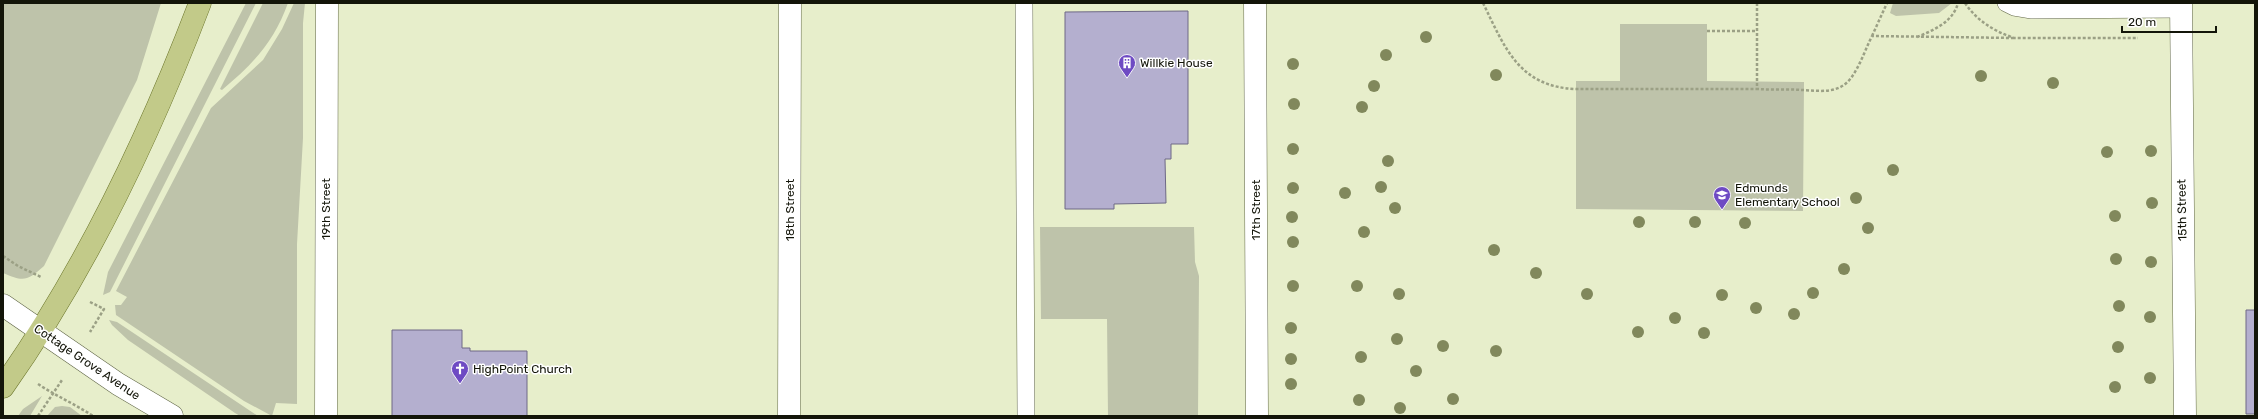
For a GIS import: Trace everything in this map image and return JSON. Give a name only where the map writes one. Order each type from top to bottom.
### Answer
[{"type":"main road","points":[[3,387],[41,331],[66,290],[123,181],[177,63],[200,3]]},
{"type":"street","name":"19th Street","points":[[326,416],[327,3]]},
{"type":"street","name":"18th Street","points":[[789,416],[790,3]]},
{"type":"street","name":"17th Street","points":[[1255,3],[1257,416]]},
{"type":"street","name":"15th Street","points":[[2181,6],[2185,416]]},
{"type":"street","name":"Cottage Grove Avenue","points":[[3,305],[118,384],[172,416]]},
{"type":"lane","points":[[1024,3],[1026,416]]},
{"type":"lane","points":[[2006,3],[2014,7],[2032,10],[2181,6]]},
{"type":"path","points":[[1483,3],[1511,57],[1533,78],[1546,84],[1576,89],[1757,89],[1822,92],[1837,89],[1844,85],[1851,77],[1887,3]]},
{"type":"path","points":[[1757,3],[1757,89]]},
{"type":"path","points":[[1916,37],[1937,29],[1956,9],[1958,3]]},
{"type":"path","points":[[1707,30],[1757,31]]},
{"type":"path","points":[[1872,36],[2014,38]]},
{"type":"path","points":[[3,256],[35,274]]},
{"type":"path","points":[[38,416],[52,393],[55,391]]},
{"type":"path","points":[[52,393],[70,401],[93,416]]},
{"type":"green space","points":[[3,3],[161,3],[137,80],[44,266],[33,275],[21,279],[3,273]]},
{"type":"green space","points":[[246,3],[256,3],[110,292],[103,295],[108,272]]},
{"type":"green space","points":[[263,3],[288,3],[269,41],[253,61],[222,90],[220,89]]},
{"type":"green space","points":[[294,3],[305,3],[303,23],[303,138],[297,244],[297,404],[276,403],[272,416],[244,401],[116,315],[115,305],[121,305],[127,297],[116,291],[211,108],[263,60],[282,29]]},
{"type":"green space","points":[[1893,3],[1952,3],[1939,13],[1896,16],[1890,13]]},
{"type":"green space","points":[[1620,24],[1707,24],[1707,81],[1804,82],[1803,211],[1576,209],[1576,81],[1620,81]]},
{"type":"green space","points":[[1040,227],[1194,227],[1195,262],[1199,276],[1198,416],[1108,416],[1107,319],[1041,319]]},
{"type":"green space","points":[[109,320],[117,322],[258,416],[240,416],[235,413],[128,340],[112,325]]},
{"type":"green space","points":[[42,396],[30,416],[18,416],[23,409]]},
{"type":"green space","points":[[55,407],[70,407],[82,416],[47,416]]},
{"type":"building","name":"Willkie House","points":[[1188,11],[1188,144],[1171,144],[1171,159],[1165,159],[1166,203],[1114,204],[1114,209],[1065,209],[1065,12]]},
{"type":"building","points":[[2246,310],[2255,310],[2255,414],[2246,414]]},
{"type":"building","name":"HighPoint Church","points":[[392,330],[462,330],[462,348],[470,348],[470,351],[527,351],[527,416],[392,416]]},
{"type":"place","name":"Willkie House","points":[[1127,78]]},
{"type":"place","name":"Edmunds Elementary School","points":[[1722,210]]},
{"type":"place","name":"HighPoint Church","points":[[460,384]]}]
